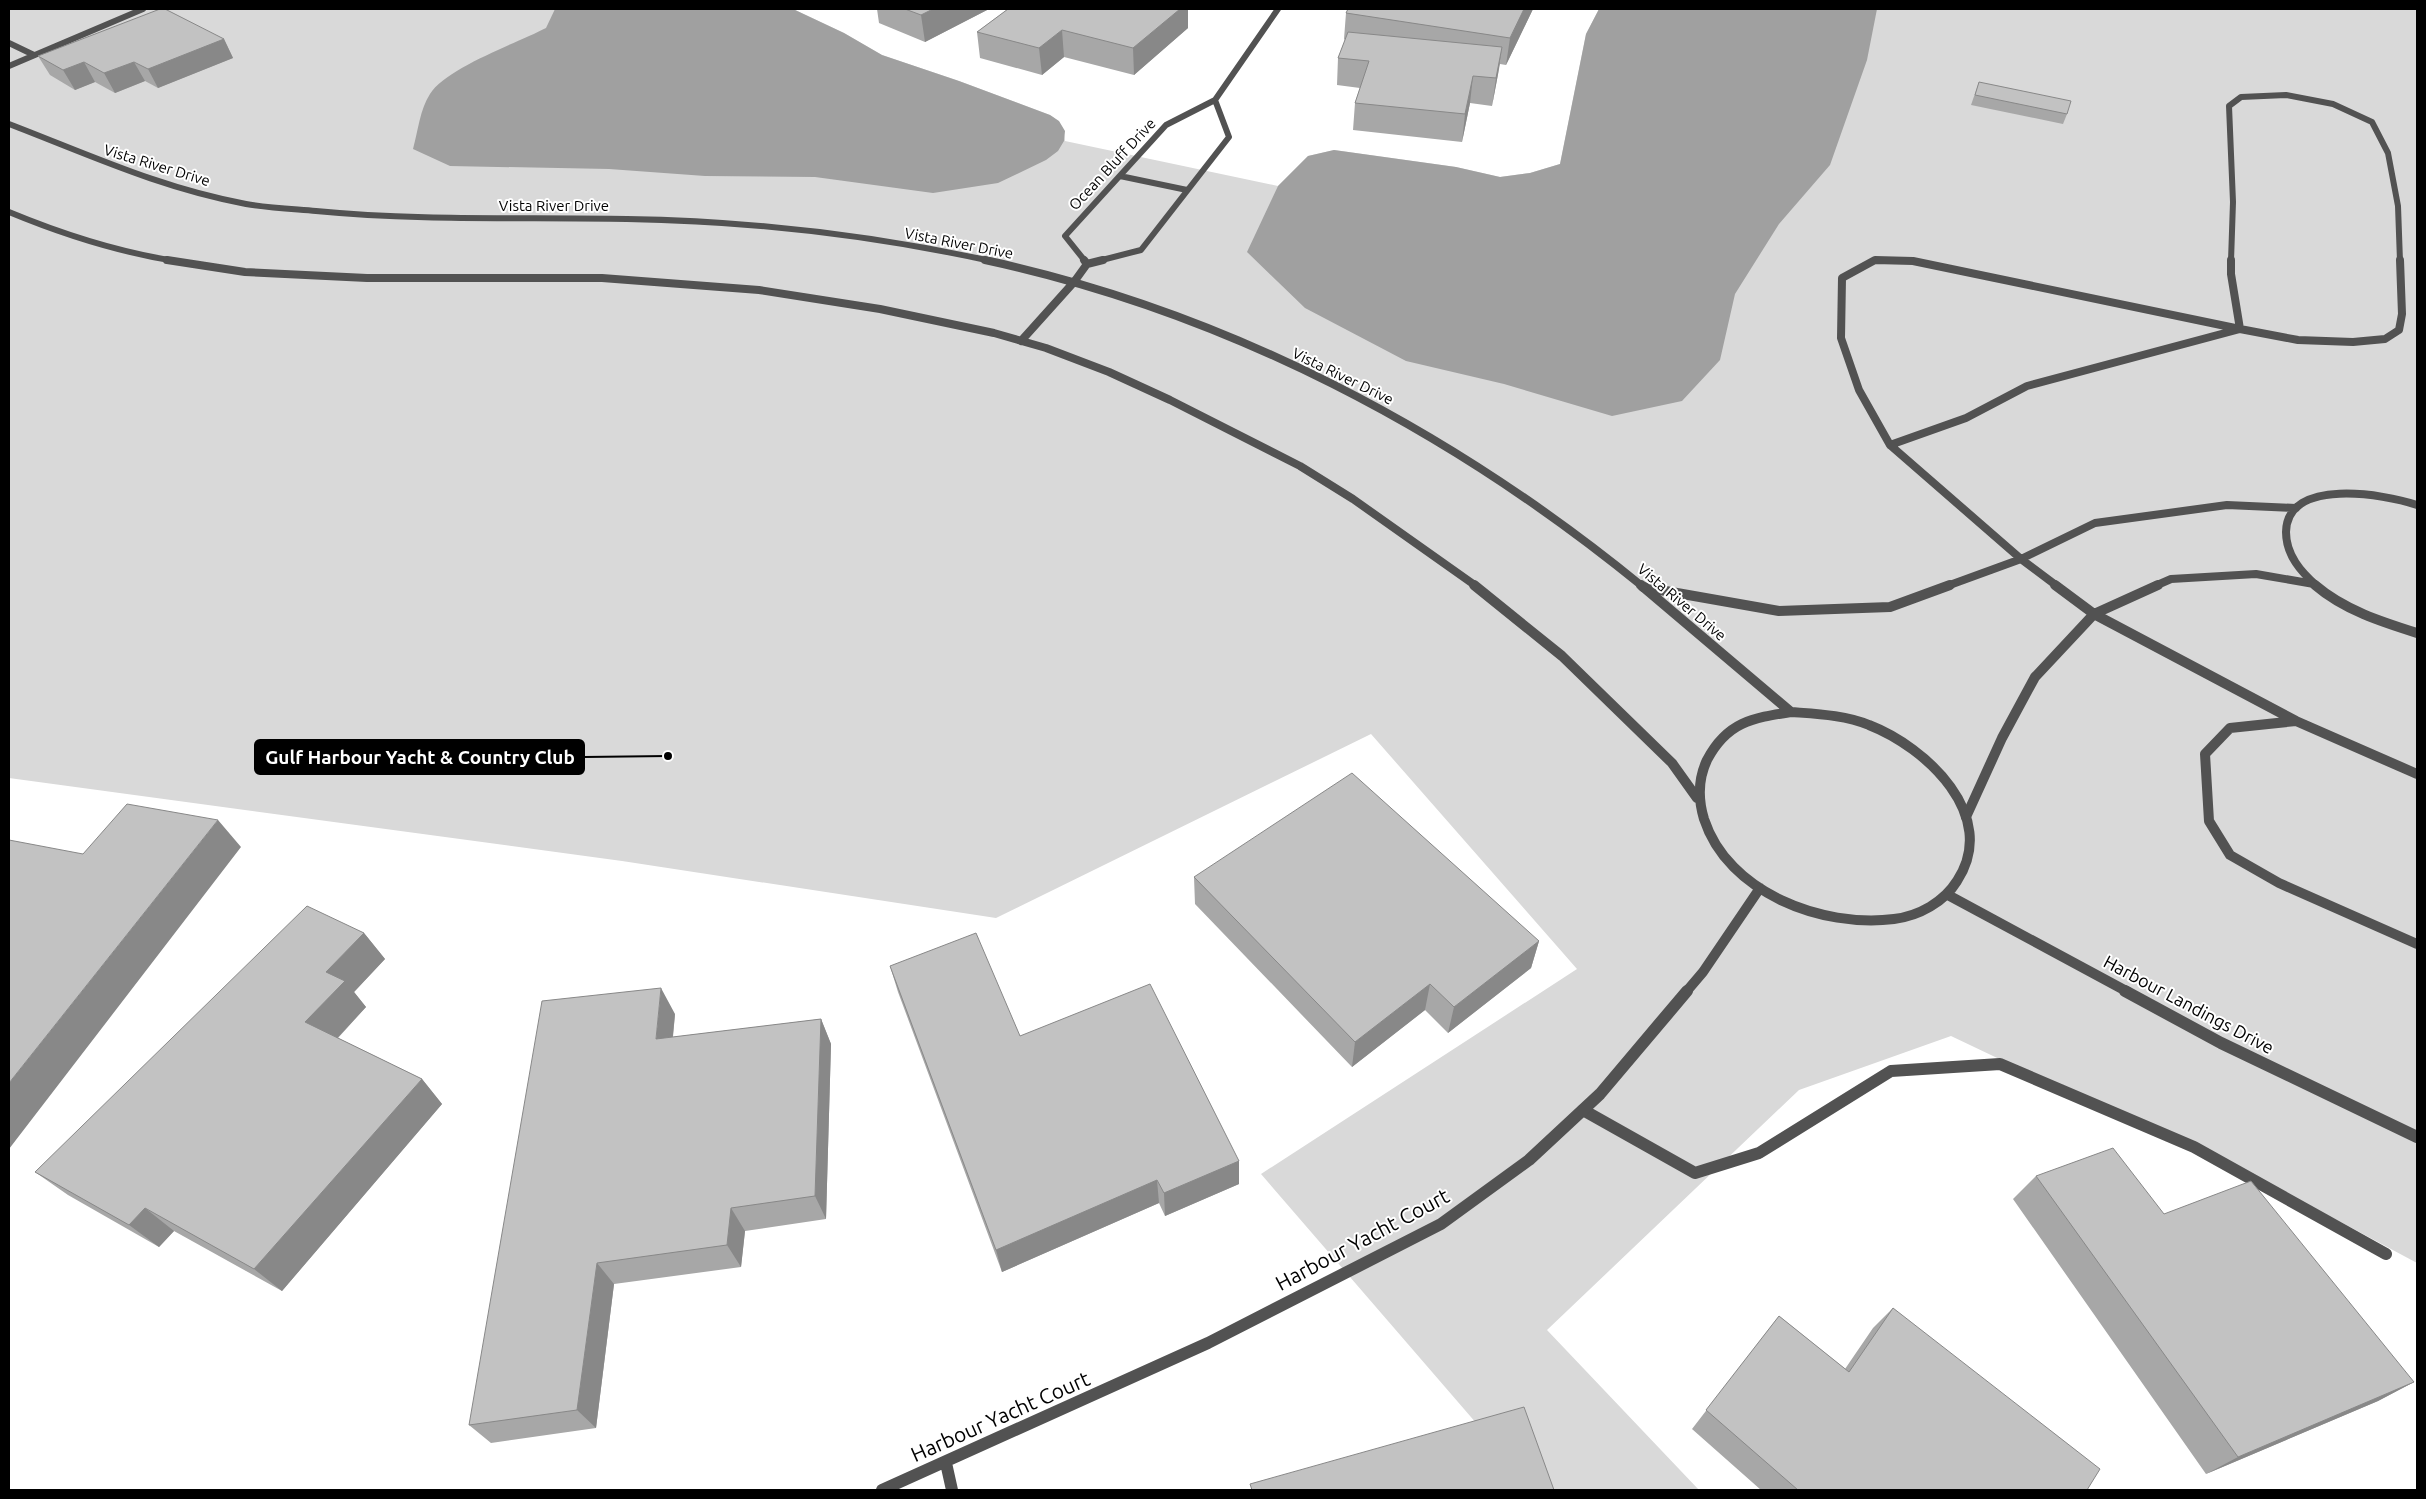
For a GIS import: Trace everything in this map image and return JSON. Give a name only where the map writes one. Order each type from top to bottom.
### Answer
[{"type":"street","points":[[9,66],[144,9]]},
{"type":"street","name":"Ocean Bluff Drive","points":[[1087,264],[1065,236],[1166,125],[1215,100],[1278,9]]},
{"type":"street","points":[[9,42],[34,55]]},
{"type":"street","points":[[2240,329],[2231,274],[2233,202],[2229,106],[2241,96],[2286,95],[2333,104],[2372,122],[2388,153],[2398,206],[2402,314],[2399,330],[2386,339],[2353,342],[2298,340],[2240,329],[1913,260],[1875,260],[1842,278],[1841,338],[1859,390],[1890,445],[2021,560],[2094,614],[2296,720],[2417,774]]},
{"type":"street","points":[[1021,341],[1074,282],[1087,264],[1141,250],[1229,137],[1215,100]]},
{"type":"street","name":"Vista River Drive","points":[[9,124],[117,167],[184,190],[241,203],[389,218],[626,219],[735,224],[845,237],[947,253],[1108,291],[1196,323],[1302,370],[1416,428],[1520,493],[1643,587],[1791,712]]},
{"type":"street","points":[[1120,176],[1187,190]]},
{"type":"street","points":[[9,212],[40,225],[115,249],[156,258],[245,272],[349,277],[602,278],[759,290],[880,309],[1046,348],[1109,372],[1170,400],[1300,466],[1353,498],[1462,574],[1562,656],[1672,763],[1697,798],[1708,830],[1728,860],[1760,888],[1799,908],[1840,920],[1883,921],[1919,913],[1948,895],[1965,873],[1971,846],[1966,817],[1948,782],[1917,752],[1878,728],[1834,715],[1791,712],[1751,719],[1720,738],[1702,765],[1697,798]]},
{"type":"street","points":[[1890,445],[1966,418],[2026,386],[2240,329]]},
{"type":"street","points":[[2417,505],[2378,495],[2344,492],[2316,497],[2296,508],[2286,522],[2286,542],[2295,562],[2314,584],[2344,606],[2381,623],[2417,633]]},
{"type":"street","points":[[1643,587],[1779,611],[1890,607],[2021,560],[2095,523],[2227,505],[2296,508]]},
{"type":"street","points":[[1966,817],[2002,738],[2034,677],[2094,614],[2171,579],[2256,574],[2314,584]]},
{"type":"street","points":[[2296,720],[2230,728],[2206,754],[2209,821],[2230,855],[2279,883],[2417,944]]},
{"type":"street","name":"Harbour Yacht Court","points":[[882,1490],[946,1463],[1208,1344],[1441,1224],[1529,1160],[1600,1094],[1703,972],[1760,888]]},
{"type":"street","name":"Harbour Landings Drive","points":[[1948,895],[2222,1043],[2417,1137]]},
{"type":"street","points":[[1583,1110],[1695,1173],[1759,1153],[1891,1071],[2000,1064],[2194,1147],[2386,1254]]},
{"type":"street","points":[[946,1463],[952,1490]]},
{"type":"shaded area","points":[[9,9],[793,9],[844,33],[882,55],[1050,115],[1061,126],[1065,141],[1278,186],[1308,156],[1334,150],[1456,167],[1500,177],[1530,173],[1560,164],[1586,34],[1599,9],[2417,9],[2417,1263],[2337,1220],[1951,1036],[1799,1090],[1547,1330],[1699,1490],[1534,1490],[1261,1174],[1577,969],[1371,734],[996,918],[622,861],[9,778]]},
{"type":"shaded area","points":[[555,9],[793,9],[844,33],[882,55],[1050,115],[1059,121],[1065,131],[1064,141],[1058,151],[1046,160],[998,183],[933,193],[815,177],[705,176],[609,169],[450,166],[413,149],[424,106],[438,84],[483,57],[546,28]]},
{"type":"shaded area","points":[[1599,9],[1877,9],[1867,60],[1830,165],[1779,224],[1735,294],[1720,360],[1682,401],[1612,416],[1504,384],[1406,361],[1305,308],[1247,252],[1278,186],[1308,156],[1334,150],[1456,167],[1500,177],[1530,173],[1560,164],[1586,34]]},
{"type":"building","points":[[160,9],[165,9],[224,39],[148,69],[134,62],[104,73],[84,62],[63,70],[38,56]]},
{"type":"building","points":[[905,9],[933,9],[921,15]]},
{"type":"building","points":[[1008,9],[1180,9],[1133,48],[1062,30],[1039,48],[977,32]]},
{"type":"building","points":[[1348,9],[1524,9],[1510,38],[1346,13]]},
{"type":"building","points":[[1348,32],[1502,47],[1496,78],[1473,76],[1465,114],[1355,103],[1369,61],[1338,58]]},
{"type":"building","points":[[1979,82],[2071,101],[2067,114],[1975,95]]},
{"type":"building","points":[[1352,773],[1539,941],[1454,1007],[1430,984],[1355,1042],[1194,877]]},
{"type":"building","points":[[127,804],[218,820],[9,1083],[9,840],[83,854]]},
{"type":"building","points":[[307,906],[364,933],[326,972],[345,981],[305,1022],[422,1079],[254,1269],[145,1208],[129,1225],[35,1172]]},
{"type":"building","points":[[976,933],[1020,1036],[1150,984],[1239,1161],[1164,1193],[1157,1180],[996,1250],[890,966]]},
{"type":"building","points":[[661,988],[656,1039],[821,1019],[815,1196],[731,1208],[727,1245],[597,1263],[577,1410],[469,1425],[542,1001]]},
{"type":"building","points":[[2113,1148],[2164,1214],[2251,1181],[2414,1382],[2238,1457],[2036,1176]]},
{"type":"building","points":[[1893,1308],[2100,1469],[2087,1490],[1798,1490],[1706,1410],[1779,1316],[1849,1372]]},
{"type":"building","points":[[1524,1407],[1554,1490],[1252,1490],[1250,1484]]},
{"type":"place","name":"Gulf Harbour Yacht & Country Club","points":[[668,756]]}]
